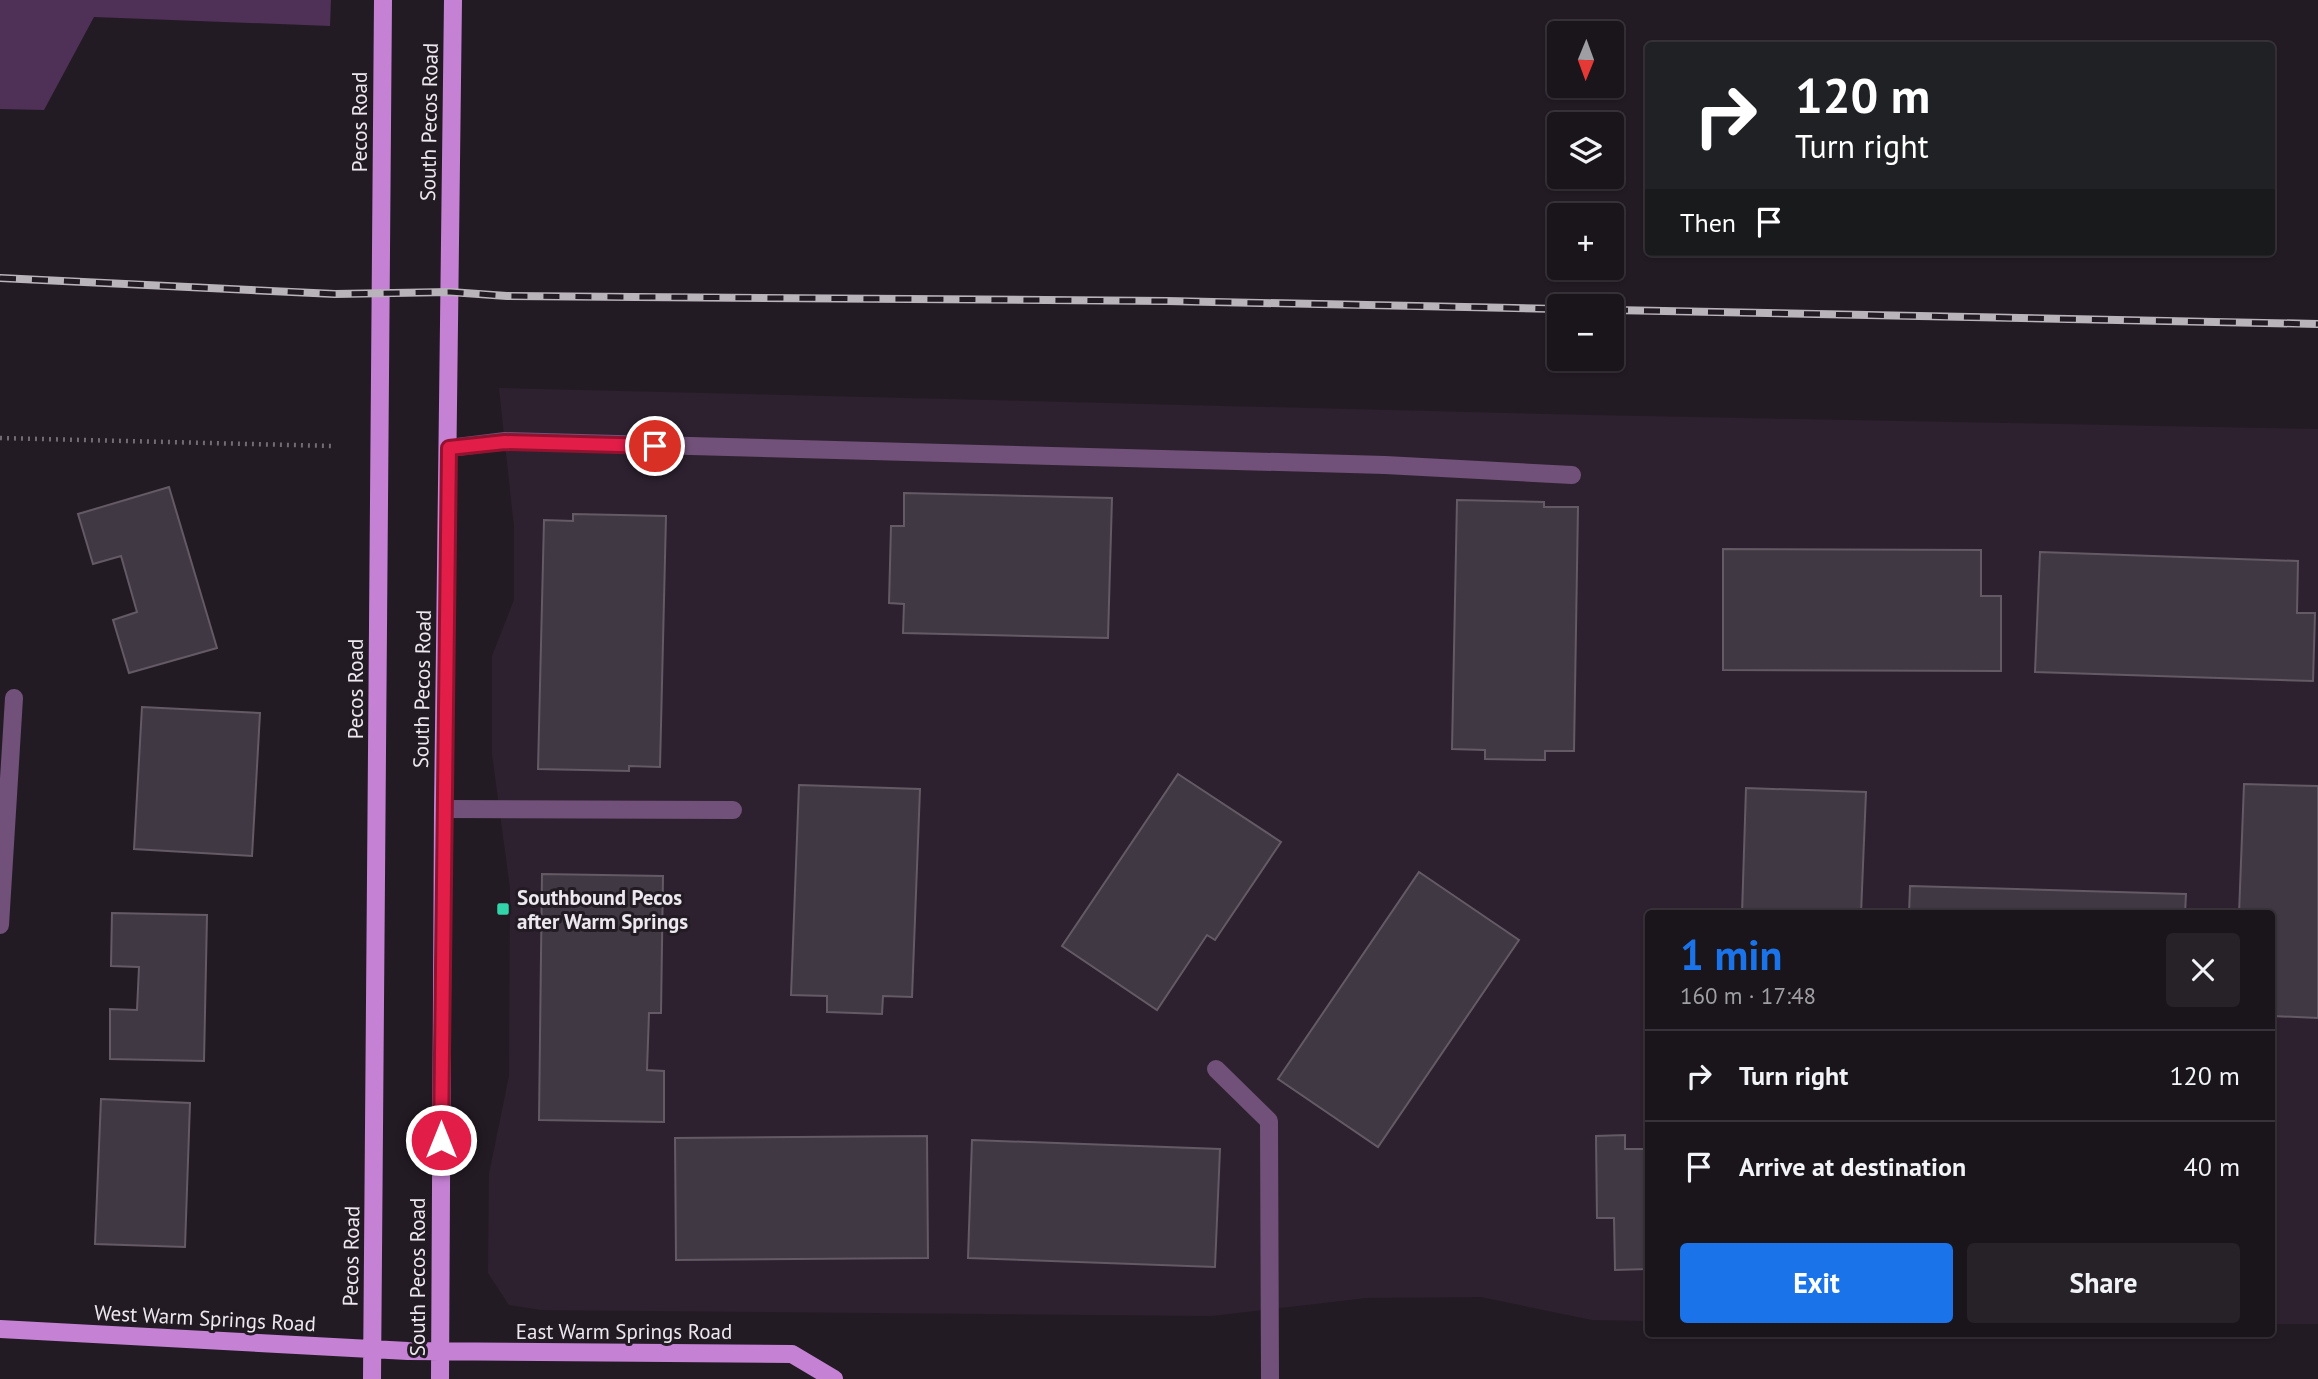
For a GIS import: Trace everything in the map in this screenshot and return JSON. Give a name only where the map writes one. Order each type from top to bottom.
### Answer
[{"type":"main road","name":"Pecos Road","points":[[372,1379],[383,0]]},
{"type":"main road","name":"South Pecos Road","points":[[440,1379],[443,809],[453,0]]},
{"type":"main road","name":"West Warm Springs Road","points":[[0,1328],[408,1351]]},
{"type":"main road","name":"East Warm Springs Road","points":[[408,1351],[792,1354],[834,1379]]},
{"type":"street","points":[[449,448],[505,442],[1372,464],[1572,475]]},
{"type":"street","points":[[0,925],[13,698]]},
{"type":"street","points":[[443,809],[733,810]]},
{"type":"street","points":[[1216,1069],[1269,1121],[1270,1379]]},
{"type":"path","points":[[0,438],[333,446]]},
{"type":"shaded area","points":[[0,0],[331,0],[330,26],[94,17],[44,110],[0,109]]},
{"type":"shaded area","points":[[499,388],[1589,415],[2318,429],[2318,1324],[2275,1324],[2275,910],[1645,910],[1645,1321],[1592,1320],[1481,1297],[1366,1298],[1211,1316],[541,1310],[509,1305],[488,1273],[489,1174],[509,1076],[510,888],[492,754],[492,656],[514,600],[514,527]]},
{"type":"building","points":[[169,487],[217,648],[129,673],[113,620],[137,612],[121,556],[93,564],[78,514]]},
{"type":"building","points":[[904,493],[1112,498],[1108,638],[903,633],[904,604],[889,603],[891,526],[904,526]]},
{"type":"building","points":[[1457,500],[1544,502],[1544,507],[1578,507],[1574,751],[1545,751],[1545,760],[1485,759],[1485,750],[1452,749]]},
{"type":"building","points":[[573,514],[666,516],[660,767],[629,766],[629,771],[538,769],[544,520],[573,521]]},
{"type":"building","points":[[1723,549],[1981,550],[1981,596],[2001,596],[2001,671],[1723,670]]},
{"type":"building","points":[[2040,552],[2298,561],[2297,613],[2315,613],[2313,681],[2035,672]]},
{"type":"building","points":[[142,707],[260,713],[252,856],[134,849]]},
{"type":"building","points":[[1178,774],[1281,842],[1215,940],[1207,935],[1157,1010],[1062,946]]},
{"type":"building","points":[[2244,784],[2318,786],[2318,1018],[2275,1016],[2275,910],[2239,910]]},
{"type":"building","points":[[799,785],[920,789],[912,997],[883,996],[882,1014],[827,1012],[827,996],[791,995]]},
{"type":"building","points":[[1746,788],[1866,792],[1861,910],[1742,910]]},
{"type":"building","points":[[1419,872],[1519,940],[1378,1147],[1278,1079]]},
{"type":"building","points":[[542,874],[663,876],[661,1013],[649,1013],[647,1070],[664,1071],[664,1122],[539,1120]]},
{"type":"building","points":[[1910,886],[2186,894],[2185,910],[1909,910]]},
{"type":"building","points":[[112,913],[207,915],[204,1061],[110,1059],[110,1009],[137,1010],[139,967],[111,966]]},
{"type":"building","points":[[101,1099],[190,1103],[185,1247],[95,1244]]},
{"type":"building","points":[[1625,1135],[1625,1149],[1645,1149],[1645,1269],[1615,1270],[1614,1218],[1597,1218],[1596,1136]]},
{"type":"building","points":[[927,1136],[928,1258],[676,1260],[675,1138]]},
{"type":"building","points":[[972,1140],[1220,1149],[1215,1267],[968,1258]]},
{"type":"railway","points":[[0,278],[335,294],[450,292],[507,296],[1167,301],[1547,309]]},
{"type":"railway","points":[[1624,310],[2318,324]]},
{"type":"place","name":"Southbound Pecos after Warm Springs","points":[[503,909]]},
{"type":"route","points":[[441,1140],[449,448],[505,442],[655,446]]}]
